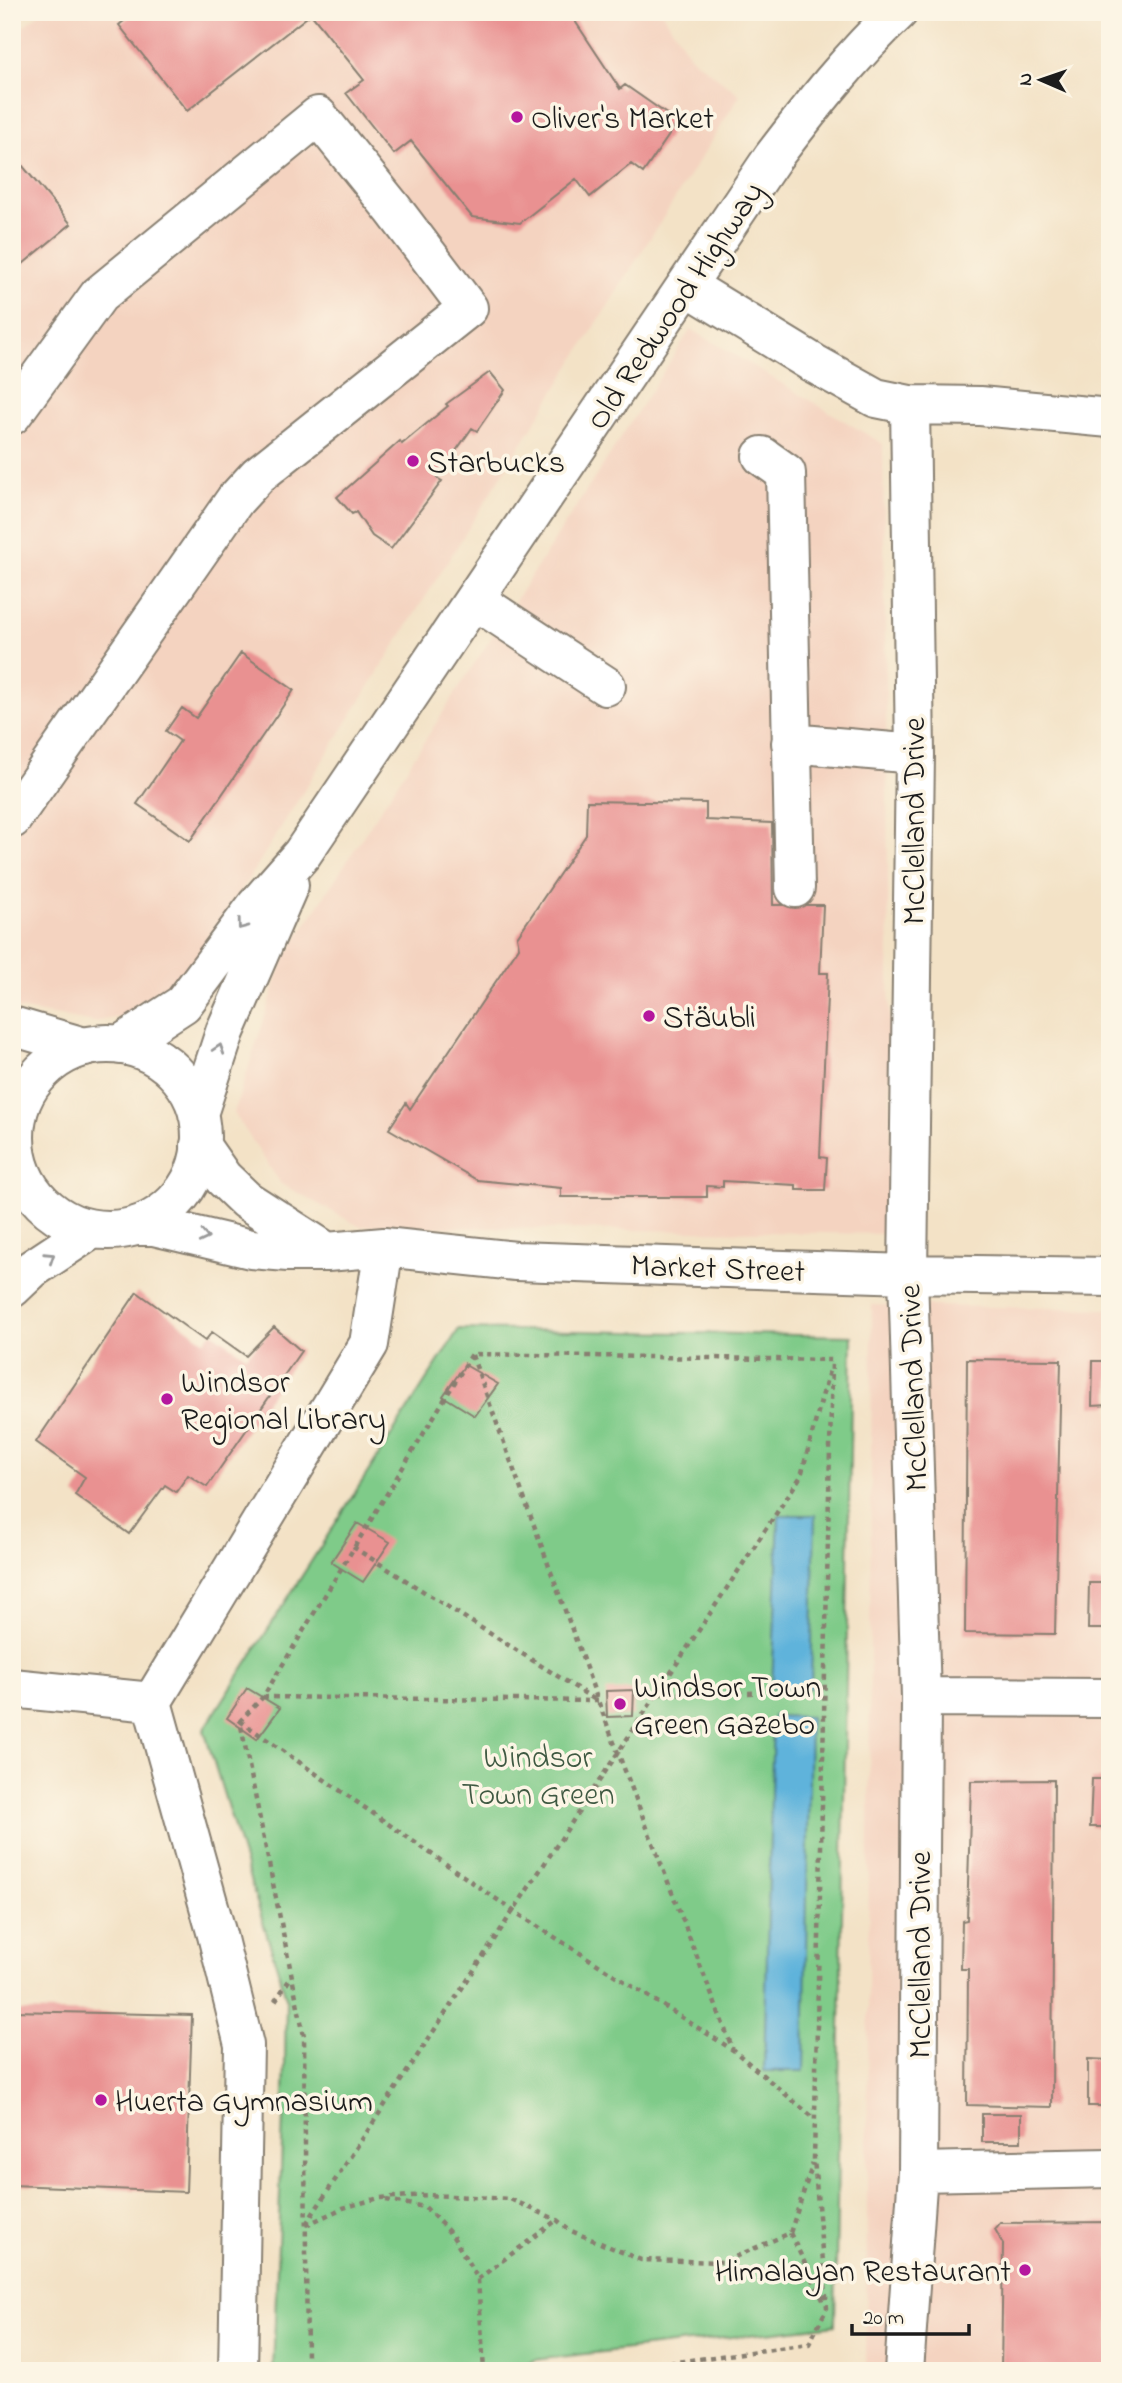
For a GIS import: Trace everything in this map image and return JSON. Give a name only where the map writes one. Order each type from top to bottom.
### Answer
[{"type":"street","name":"Old Redwood Highway","points":[[102,1046],[183,1004],[256,906],[302,855],[774,157],[824,90],[874,34],[898,12]]},
{"type":"street","points":[[12,415],[99,295],[318,116],[394,209],[468,308],[258,475],[235,500],[12,819]]},
{"type":"street","points":[[687,286],[876,398],[910,405],[980,406],[1110,418]]},
{"type":"street","name":"McClelland Drive","points":[[904,2371],[918,2172],[921,1697],[908,1274],[915,754],[910,405]]},
{"type":"street","points":[[762,456],[786,473],[795,888]]},
{"type":"street","points":[[475,600],[606,686]]},
{"type":"street","points":[[791,743],[915,754]]},
{"type":"street","name":"Old Redwood Highway","points":[[199,1130],[225,1032],[302,855]]},
{"type":"street","points":[[12,1026],[102,1046],[146,1052],[170,1067],[187,1088],[199,1130],[223,1178],[246,1200],[327,1252]]},
{"type":"street","points":[[102,1046],[59,1058],[38,1076],[23,1099],[14,1144],[26,1183],[43,1205],[65,1220],[91,1230],[138,1226],[161,1214],[181,1195],[195,1171],[199,1130]]},
{"type":"street","name":"Market Street","points":[[138,1226],[169,1229],[251,1250],[327,1252],[384,1247],[516,1261],[908,1274],[1110,1277]]},
{"type":"street","points":[[12,1288],[32,1269],[91,1230]]},
{"type":"street","points":[[238,2371],[244,2045],[217,1935],[152,1702],[369,1344],[384,1247]]},
{"type":"street","points":[[12,1688],[152,1702]]},
{"type":"street","points":[[921,1697],[1110,1698]]},
{"type":"street","points":[[918,2172],[1110,2168]]},
{"type":"path","points":[[472,1354],[832,1360]]},
{"type":"path","points":[[240,1721],[263,1696],[472,1354]]},
{"type":"path","points":[[472,1354],[598,1701],[733,2050]]},
{"type":"path","points":[[610,2371],[809,2344],[827,2308],[814,2159],[832,1360]]},
{"type":"path","points":[[306,2225],[801,1476],[832,1360]]},
{"type":"path","points":[[353,1547],[598,1701]]},
{"type":"path","points":[[657,1695],[824,1692]]},
{"type":"path","points":[[263,1696],[598,1701]]},
{"type":"path","points":[[240,1721],[515,1912],[733,2050],[816,2119]]},
{"type":"path","points":[[240,1721],[304,2036],[307,2362],[297,2371]]},
{"type":"path","points":[[814,2159],[790,2233],[827,2308]]},
{"type":"path","points":[[306,2225],[343,2208],[379,2198],[428,2195],[509,2199],[557,2220],[569,2230],[641,2260],[723,2262],[790,2233]]},
{"type":"path","points":[[379,2198],[425,2207],[453,2235],[478,2279],[484,2371]]},
{"type":"path","points":[[478,2279],[557,2220]]},
{"type":"shaded area","points":[[41,12],[662,12],[691,57],[740,95],[189,974],[150,1010],[95,1022],[12,1008],[12,36]]},
{"type":"shaded area","points":[[691,329],[883,444],[892,1234],[359,1226],[281,1184],[234,1113],[283,960]]},
{"type":"shaded area","points":[[872,1305],[1110,1309],[1110,2371],[866,2371]]},
{"type":"green space","name":"Windsor Town Green","points":[[459,1329],[852,1336],[835,2325],[534,2360],[512,2371],[273,2371],[286,1997],[204,1730]]},
{"type":"water","points":[[779,1515],[815,1515],[811,1688],[772,1688]]},
{"type":"water","points":[[773,1716],[810,1717],[804,2071],[764,2071]]},
{"type":"building","name":"Oliver's Market","points":[[135,12],[569,12],[620,89],[625,85],[678,122],[643,173],[631,164],[590,197],[576,179],[520,223],[472,217],[411,141],[394,154],[346,93],[364,80],[311,14],[187,111],[119,25]]},
{"type":"building","points":[[12,153],[71,224],[12,273]]},
{"type":"building","name":"Starbucks","points":[[490,372],[505,390],[477,431],[472,428],[437,478],[442,481],[391,549],[372,536],[356,512],[352,514],[337,497],[400,441],[402,444],[448,406],[446,404]]},
{"type":"building","points":[[241,653],[294,690],[190,841],[137,804],[180,741],[166,731],[182,708],[196,718]]},
{"type":"building","name":"Stäubli","points":[[587,801],[706,803],[706,820],[772,823],[773,905],[823,905],[820,973],[828,973],[820,1157],[827,1158],[825,1190],[796,1190],[796,1185],[723,1181],[723,1187],[707,1186],[707,1197],[561,1197],[561,1188],[477,1180],[389,1129],[406,1103],[410,1109],[519,947],[517,937],[586,835]]},
{"type":"building","name":"Windsor Regional Library","points":[[137,1292],[205,1341],[212,1332],[246,1356],[274,1327],[301,1351],[207,1487],[188,1475],[176,1492],[165,1485],[129,1534],[75,1495],[85,1477],[36,1442]]},
{"type":"building","points":[[967,1359],[1061,1360],[1055,1634],[965,1633]]},
{"type":"building","points":[[1093,1361],[1110,1361],[1110,1405],[1092,1406]]},
{"type":"building","points":[[465,1365],[498,1384],[475,1416],[443,1396]]},
{"type":"building","points":[[357,1523],[390,1542],[363,1582],[331,1562]]},
{"type":"building","points":[[1089,1583],[1110,1583],[1110,1629],[1088,1629]]},
{"type":"building","points":[[247,1688],[280,1708],[257,1739],[227,1718]]},
{"type":"building","name":"Windsor Town Green Gazebo","points":[[634,1690],[633,1716],[607,1717],[606,1691]]},
{"type":"building","points":[[1092,1779],[1110,1779],[1110,1827],[1090,1827]]},
{"type":"building","points":[[1054,1780],[1052,2107],[967,2105],[968,1969],[961,1969],[962,1921],[967,1920],[971,1781]]},
{"type":"building","name":"Huerta Gymnasium","points":[[12,2011],[192,2015],[186,2192],[12,2185]]},
{"type":"building","points":[[1088,2059],[1110,2060],[1110,2106],[1088,2106]]},
{"type":"building","points":[[982,2114],[1021,2114],[1021,2142],[982,2142]]},
{"type":"building","points":[[1110,2222],[1110,2371],[1001,2371],[1003,2244],[995,2229],[1000,2223]]},
{"type":"place","name":"Oliver's Market","points":[[517,117]]},
{"type":"place","name":"Starbucks","points":[[413,461]]},
{"type":"place","name":"Stäubli","points":[[649,1016]]},
{"type":"place","name":"Windsor Regional Library","points":[[167,1399]]},
{"type":"place","name":"Windsor Town Green Gazebo","points":[[620,1704]]},
{"type":"place","name":"Huerta Gymnasium","points":[[101,2100]]},
{"type":"place","name":"Himalayan Restaurant","points":[[1025,2270]]}]
